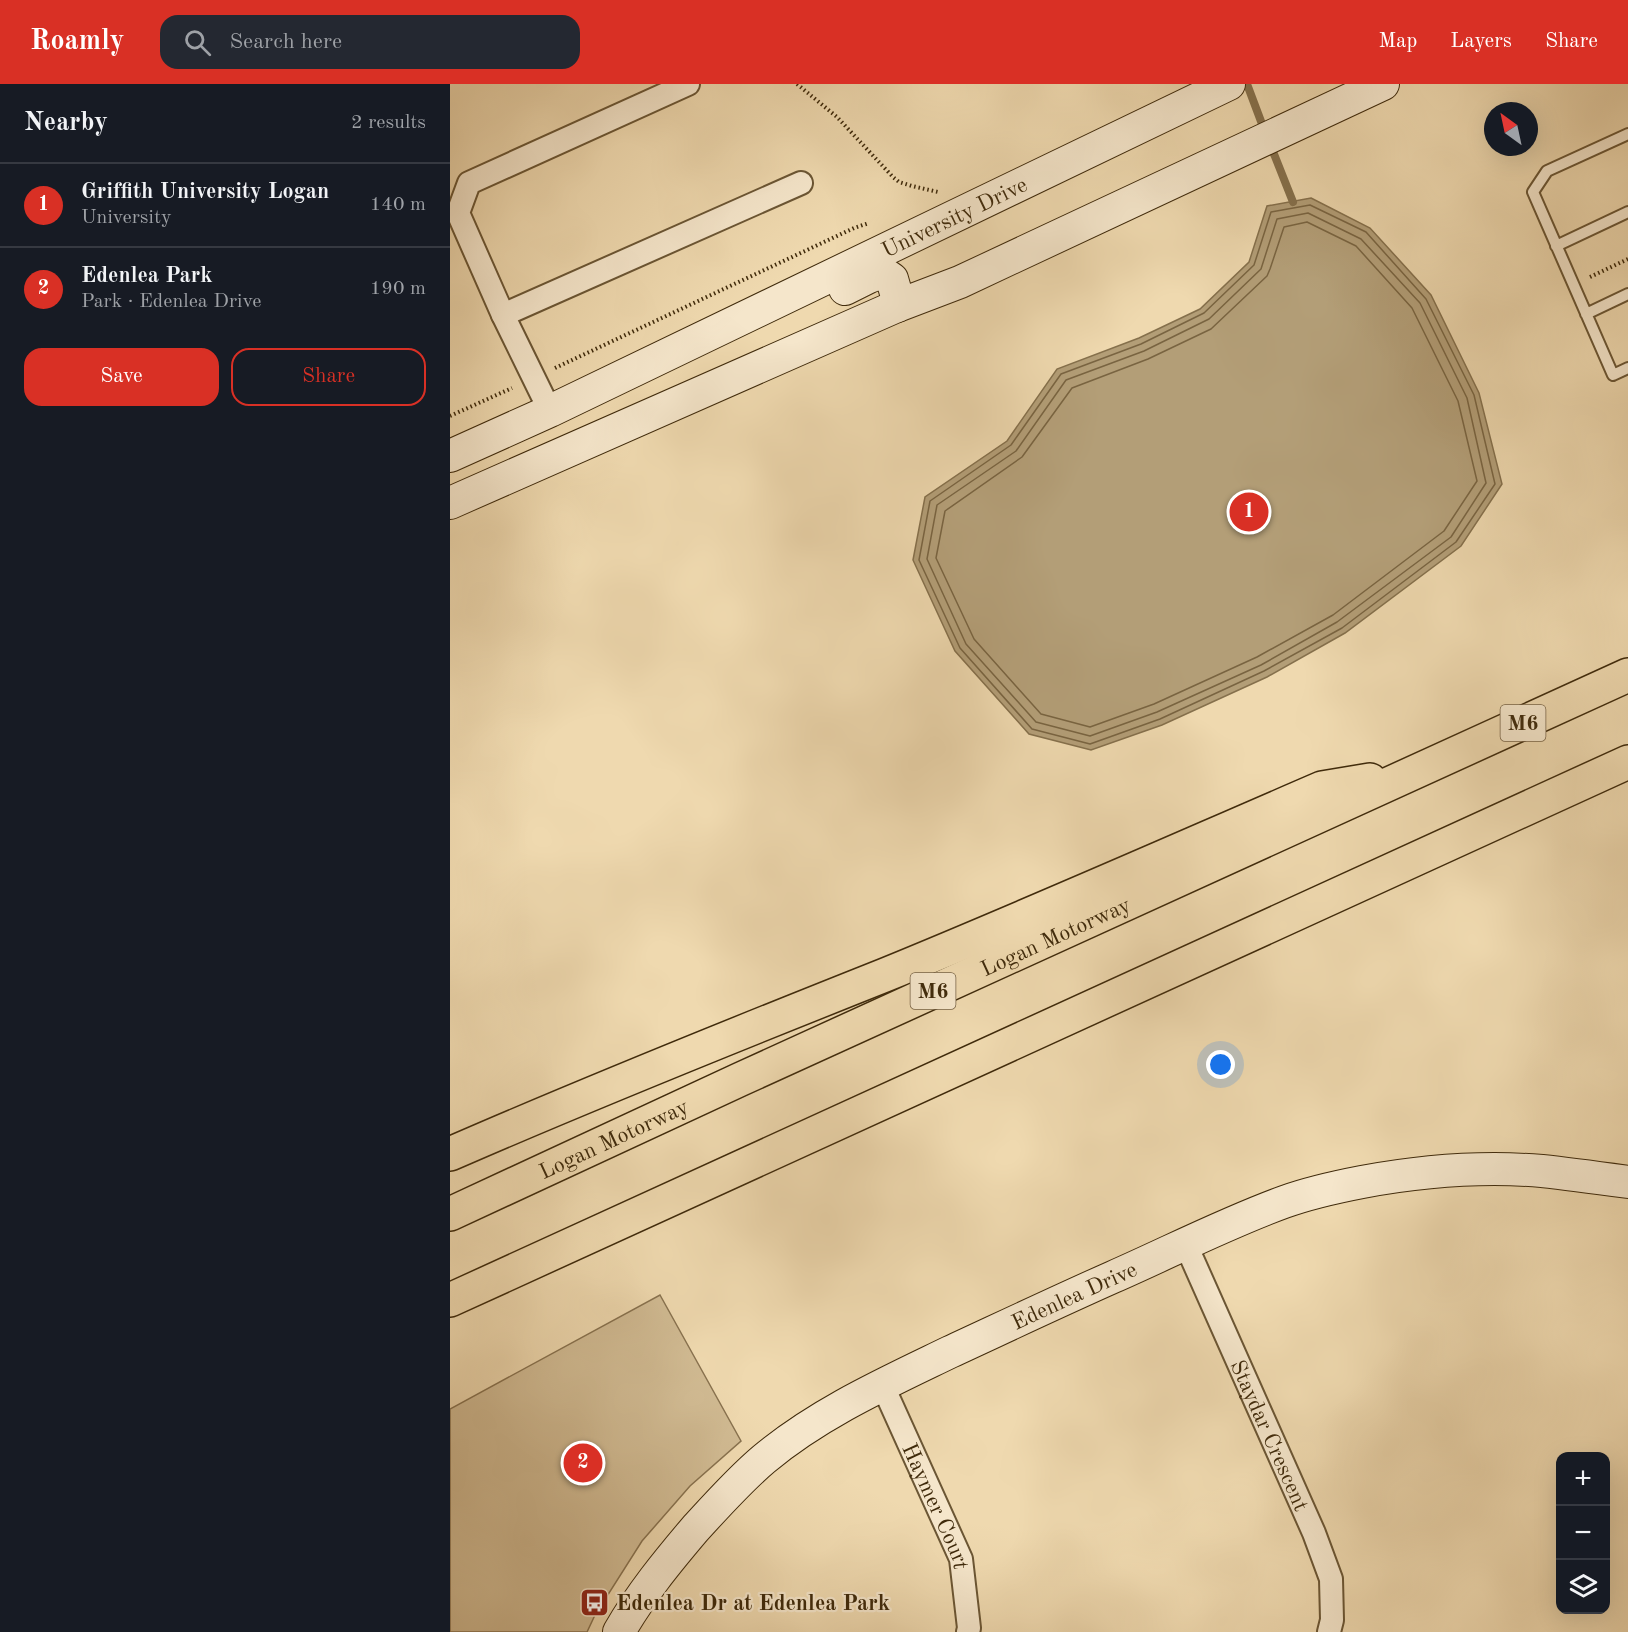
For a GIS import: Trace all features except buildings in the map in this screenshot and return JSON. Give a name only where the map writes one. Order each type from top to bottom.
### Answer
[{"type":"highway","name":"Logan Motorway","points":[[450,1214],[1628,675]]},
{"type":"highway","points":[[450,1300],[1628,762]]},
{"type":"highway","points":[[450,1154],[666,1062],[886,974],[1322,788],[1418,771]]},
{"type":"street","points":[[550,411],[503,315],[458,213],[469,183],[688,84]]},
{"type":"street","name":"University Drive","points":[[450,456],[550,411],[1229,84]]},
{"type":"street","points":[[450,503],[897,306],[960,282],[1383,84]]},
{"type":"street","points":[[503,315],[801,183]]},
{"type":"street","name":"University Drive","points":[[678,348],[765,329],[882,272],[892,279],[897,306]]},
{"type":"street","name":"Edenlea Drive","points":[[619,1632],[666,1563],[728,1493],[765,1459],[835,1410],[882,1384],[1074,1294],[1285,1202],[1362,1182],[1450,1170],[1497,1169],[1541,1171],[1628,1182]]},
{"type":"street","name":"Staydar Crescent","points":[[1186,1245],[1314,1533],[1331,1579],[1332,1620],[1329,1632]]},
{"type":"street","name":"Haymer Court","points":[[882,1384],[961,1559],[968,1632]]},
{"type":"lane","points":[[1628,134],[1547,171],[1533,192],[1613,375],[1628,368]]},
{"type":"lane","points":[[1556,246],[1628,212]]},
{"type":"lane","points":[[1586,314],[1628,294]]},
{"type":"path","points":[[797,84],[837,117],[892,177],[899,182],[946,194]]},
{"type":"path","points":[[1573,285],[1628,260]]},
{"type":"shaded area","points":[[660,1295],[741,1441],[690,1486],[642,1541],[595,1615],[587,1632],[450,1632],[450,1409]]},
{"type":"water","points":[[1311,198],[1370,228],[1431,295],[1479,393],[1502,484],[1461,546],[1345,633],[1267,677],[1162,725],[1091,750],[1029,734],[955,651],[913,560],[925,497],[1007,441],[1057,369],[1139,338],[1200,309],[1249,262],[1267,206]]},
{"type":"waterway","points":[[1247,84],[1265,132]]},
{"type":"waterway","points":[[1270,144],[1293,202]]},
{"type":"place","name":"Griffith University Logan","points":[[1249,512]]},
{"type":"place","name":"Edenlea Park","points":[[583,1463]]},
{"type":"place","name":"Edenlea Dr at Edenlea Park","points":[[595,1602]]}]
